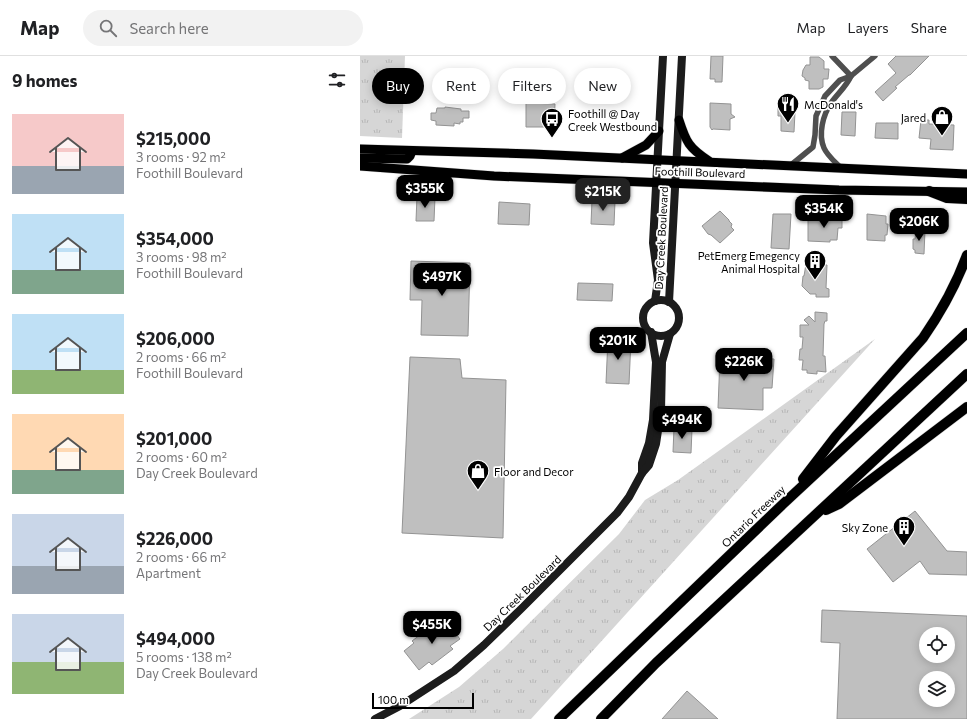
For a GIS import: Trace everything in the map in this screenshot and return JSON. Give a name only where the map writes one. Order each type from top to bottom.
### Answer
[{"type":"highway","points":[[929,191],[947,198],[967,199]]},
{"type":"highway","points":[[783,504],[836,436],[923,338],[934,323],[950,295],[967,255]]},
{"type":"highway","name":"Ontario Freeway","points":[[559,719],[783,504],[967,333]]},
{"type":"highway","points":[[601,719],[656,663],[967,374]]},
{"type":"highway","points":[[817,514],[840,504],[967,407]]},
{"type":"main road","points":[[679,120],[686,140],[699,154],[710,162]]},
{"type":"main road","points":[[622,158],[646,145],[659,131]]},
{"type":"main road","name":"Foothill Boulevard","points":[[360,149],[622,158],[967,174]]},
{"type":"main road","points":[[360,158],[407,159],[412,151]]},
{"type":"main road","name":"Foothill Boulevard","points":[[360,166],[486,175],[839,190],[967,192]]},
{"type":"street","name":"Day Creek Boulevard","points":[[655,301],[658,280],[653,243],[663,56]]},
{"type":"street","name":"Day Creek Boulevard","points":[[669,302],[682,56]]},
{"type":"street","points":[[832,56],[851,76]]},
{"type":"street","points":[[791,165],[813,147],[816,116],[825,96],[840,80],[851,76],[875,56]]},
{"type":"street","points":[[840,167],[824,147],[822,142],[822,125],[826,110],[847,86],[851,76]]},
{"type":"street","points":[[660,300],[669,302],[674,306],[679,316],[677,327],[670,334],[660,336],[651,332],[645,326],[644,316],[648,307],[655,301],[660,300]]},
{"type":"street","name":"Day Creek Boulevard","points":[[642,473],[642,463],[649,443],[654,416],[656,362],[651,332]]},
{"type":"street","name":"Day Creek Boulevard","points":[[376,719],[400,706],[454,671],[484,645],[617,513],[629,497],[642,473],[649,465],[659,432],[662,362],[670,334]]},
{"type":"green space","points":[[360,56],[405,56],[405,68],[372,68],[372,104],[403,104],[402,138],[360,136]]},
{"type":"green space","points":[[875,339],[531,719],[409,719],[459,687],[503,649],[619,534],[645,500],[678,480]]},
{"type":"building","points":[[711,56],[723,56],[722,82],[715,82],[715,79],[710,79]]},
{"type":"building","points":[[896,56],[929,56],[910,75],[895,87],[897,88],[883,101],[875,92],[896,73],[888,64]]},
{"type":"building","points":[[810,57],[819,57],[824,61],[824,69],[829,69],[828,79],[823,79],[823,87],[819,89],[809,89],[809,81],[805,80],[802,76],[806,65],[810,65]]},
{"type":"building","points":[[710,103],[731,104],[731,114],[735,117],[730,119],[730,130],[712,130],[710,127]]},
{"type":"building","name":"McDonald's","points":[[778,103],[793,104],[793,112],[795,112],[794,132],[781,131],[781,116],[778,116]]},
{"type":"building","points":[[526,104],[555,104],[554,127],[526,127]]},
{"type":"building","points":[[445,107],[461,109],[461,111],[469,111],[469,118],[463,118],[463,122],[460,122],[460,124],[454,123],[454,126],[436,125],[436,121],[431,120],[431,113],[436,113],[437,108]]},
{"type":"building","points":[[842,112],[856,112],[855,136],[841,135]]},
{"type":"building","name":"Jared","points":[[921,120],[929,120],[929,124],[954,125],[953,150],[930,149],[931,139],[919,138]]},
{"type":"building","points":[[876,123],[898,123],[898,139],[875,138]]},
{"type":"building","points":[[417,196],[435,197],[434,221],[416,221]]},
{"type":"building","points":[[592,200],[615,201],[614,225],[591,224]]},
{"type":"building","points":[[499,202],[530,204],[529,225],[498,224]]},
{"type":"building","points":[[720,211],[732,224],[731,227],[734,230],[720,243],[708,234],[702,226]]},
{"type":"building","points":[[773,214],[791,214],[789,249],[771,248]]},
{"type":"building","points":[[867,214],[886,216],[886,224],[888,224],[885,241],[867,240]]},
{"type":"building","points":[[815,217],[842,219],[842,228],[838,228],[837,240],[830,240],[830,242],[808,241],[808,218],[815,219]]},
{"type":"building","points":[[916,230],[925,230],[924,254],[915,253],[915,250],[913,249],[913,239],[915,239]]},
{"type":"building","points":[[411,261],[470,263],[468,336],[421,335],[422,300],[410,300]]},
{"type":"building","name":"PetEmerg Emegency Animal Hospital","points":[[806,264],[827,265],[826,288],[829,289],[829,297],[816,297],[816,294],[810,294],[802,286]]},
{"type":"building","points":[[578,283],[613,284],[612,301],[577,300]]},
{"type":"building","points":[[815,312],[827,313],[827,321],[825,321],[824,324],[823,356],[825,356],[826,372],[817,371],[817,374],[807,373],[807,370],[802,370],[803,360],[799,360],[803,337],[800,337],[800,325],[809,325],[804,320],[809,316],[815,322]]},
{"type":"building","points":[[608,338],[631,339],[629,384],[606,383]]},
{"type":"building","points":[[410,357],[460,359],[462,378],[506,380],[503,538],[402,533]]},
{"type":"building","points":[[720,357],[774,359],[772,388],[763,388],[763,410],[718,408]]},
{"type":"building","points":[[674,428],[692,429],[691,453],[673,452]]},
{"type":"building","name":"Sky Zone","points":[[915,511],[947,551],[967,552],[967,575],[929,574],[920,561],[893,582],[867,549]]},
{"type":"building","points":[[822,610],[967,616],[967,719],[837,719],[840,643],[821,642]]},
{"type":"building","points":[[445,620],[460,639],[450,646],[453,649],[432,665],[429,662],[419,670],[404,651],[414,643],[412,641],[433,625],[435,628]]},
{"type":"building","points":[[687,691],[718,719],[662,719]]},
{"type":"place","name":"McDonald's","points":[[788,124]]},
{"type":"place","name":"Jared","points":[[942,136]]},
{"type":"place","name":"Foothill @ Day Creek Westbound","points":[[552,138]]},
{"type":"place","name":"PetEmerg Emegency Animal Hospital","points":[[815,280]]},
{"type":"place","name":"Floor and Decor","points":[[478,490]]},
{"type":"place","name":"Sky Zone","points":[[904,546]]}]
